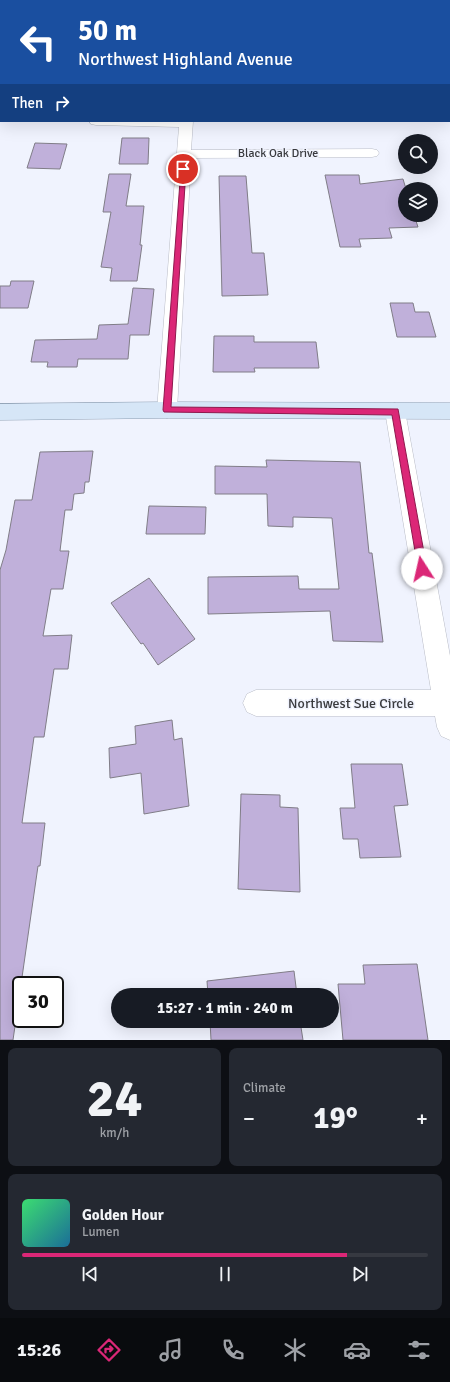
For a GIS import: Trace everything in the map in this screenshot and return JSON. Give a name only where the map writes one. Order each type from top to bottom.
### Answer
[{"type":"main road","points":[[0,412],[167,410],[450,411]]},
{"type":"street","points":[[167,410],[186,122]]},
{"type":"street","name":"Black Oak Drive","points":[[184,154],[372,153]]},
{"type":"street","points":[[395,412],[448,715]]},
{"type":"street","name":"Northwest Sue Circle","points":[[256,703],[448,715]]},
{"type":"building","points":[[122,138],[149,138],[148,164],[119,164]]},
{"type":"building","points":[[35,143],[67,144],[60,169],[27,168]]},
{"type":"building","points":[[109,174],[131,174],[126,206],[144,206],[140,245],[142,245],[137,281],[110,281],[112,268],[101,267],[111,212],[103,212]]},
{"type":"building","points":[[325,175],[359,175],[360,184],[403,179],[404,182],[398,182],[398,222],[416,222],[418,227],[389,228],[392,238],[359,239],[361,247],[340,247]]},
{"type":"building","points":[[219,176],[246,176],[252,253],[264,253],[268,295],[222,296]]},
{"type":"building","points":[[11,281],[34,281],[28,308],[0,308],[0,286],[10,286]]},
{"type":"building","points":[[133,288],[154,289],[149,335],[130,335],[128,359],[78,359],[77,367],[47,367],[48,362],[31,362],[35,340],[97,339],[99,325],[128,324]]},
{"type":"building","points":[[390,303],[413,303],[415,312],[429,312],[436,337],[397,337]]},
{"type":"building","points":[[214,336],[254,336],[254,342],[316,342],[319,368],[254,368],[255,372],[213,372]]},
{"type":"building","points":[[93,451],[89,482],[85,482],[84,493],[74,494],[72,510],[65,510],[60,551],[69,551],[63,589],[51,589],[43,636],[72,635],[68,669],[54,669],[44,737],[34,737],[22,823],[45,823],[40,866],[38,866],[22,976],[12,976],[12,1028],[15,1028],[13,1040],[0,1040],[0,570],[6,550],[15,500],[32,500],[40,452]]},
{"type":"building","points":[[266,460],[360,462],[369,553],[372,553],[383,642],[333,641],[330,611],[208,614],[208,577],[298,576],[299,589],[339,589],[332,518],[293,517],[293,527],[268,526],[267,494],[215,494],[215,466],[267,467]]},
{"type":"building","points":[[149,506],[206,507],[205,534],[146,534]]},
{"type":"building","points":[[149,578],[195,639],[158,665],[143,643],[141,644],[111,603]]},
{"type":"building","points":[[172,720],[174,740],[182,738],[189,806],[144,814],[141,773],[110,778],[109,748],[136,744],[135,726]]},
{"type":"building","points":[[351,764],[402,764],[408,805],[394,806],[401,857],[360,858],[358,839],[343,839],[340,808],[355,808]]},
{"type":"building","points":[[241,794],[280,795],[280,807],[298,808],[300,892],[238,889]]},
{"type":"building","points":[[417,964],[428,1040],[343,1040],[338,984],[365,984],[363,965]]},
{"type":"building","points":[[294,971],[296,988],[208,988],[207,981]]},
{"type":"building","points":[[210,1028],[301,1028],[303,1040],[211,1040]]},
{"type":"route","points":[[183,169],[167,410],[395,412],[422,569]]}]
